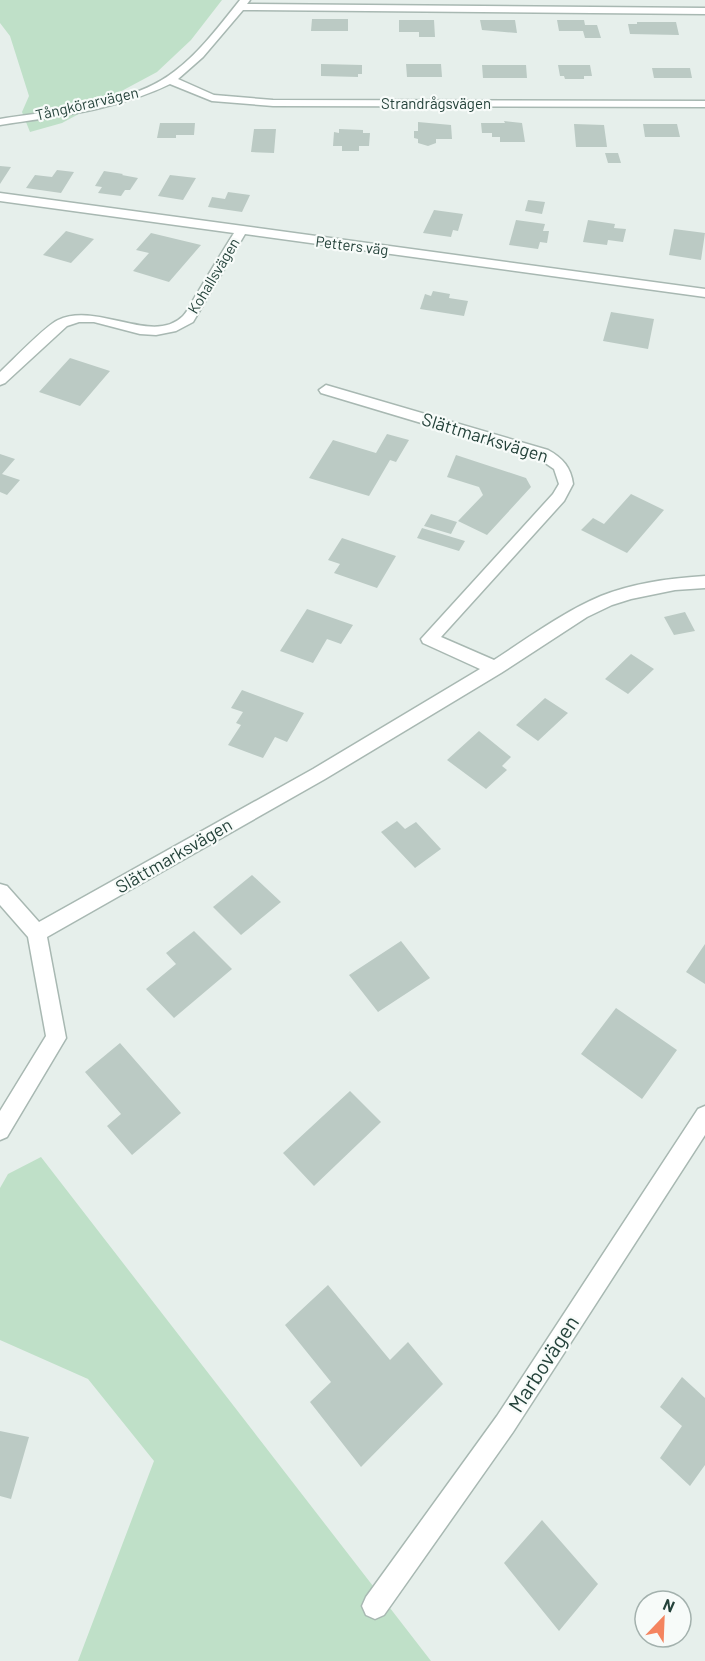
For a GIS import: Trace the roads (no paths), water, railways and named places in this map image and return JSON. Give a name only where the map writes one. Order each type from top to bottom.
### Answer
[{"type":"street","points":[[243,3],[705,10]]},
{"type":"street","name":"Tångkörarvägen","points":[[0,122],[120,99],[170,80],[196,58],[243,3]]},
{"type":"street","name":"Strandrågsvägen","points":[[170,80],[212,98],[273,103],[705,104]]},
{"type":"street","name":"Petters väg","points":[[0,197],[705,293]]},
{"type":"street","name":"Kohallsvägen","points":[[0,380],[62,323],[74,317],[87,317],[160,332],[179,326],[188,319],[241,231]]},
{"type":"street","name":"Slättmarksvägen","points":[[326,390],[543,454],[555,459],[562,467],[566,484],[559,498],[429,639],[495,668]]},
{"type":"street","name":"Slättmarksvägen","points":[[37,933],[319,774],[495,668],[581,613],[607,600],[675,584],[705,582]]},
{"type":"street","points":[[0,892],[37,933],[56,1038],[0,1130]]},
{"type":"street","name":"Marbovägen","points":[[375,1606],[505,1424],[705,1116]]}]
